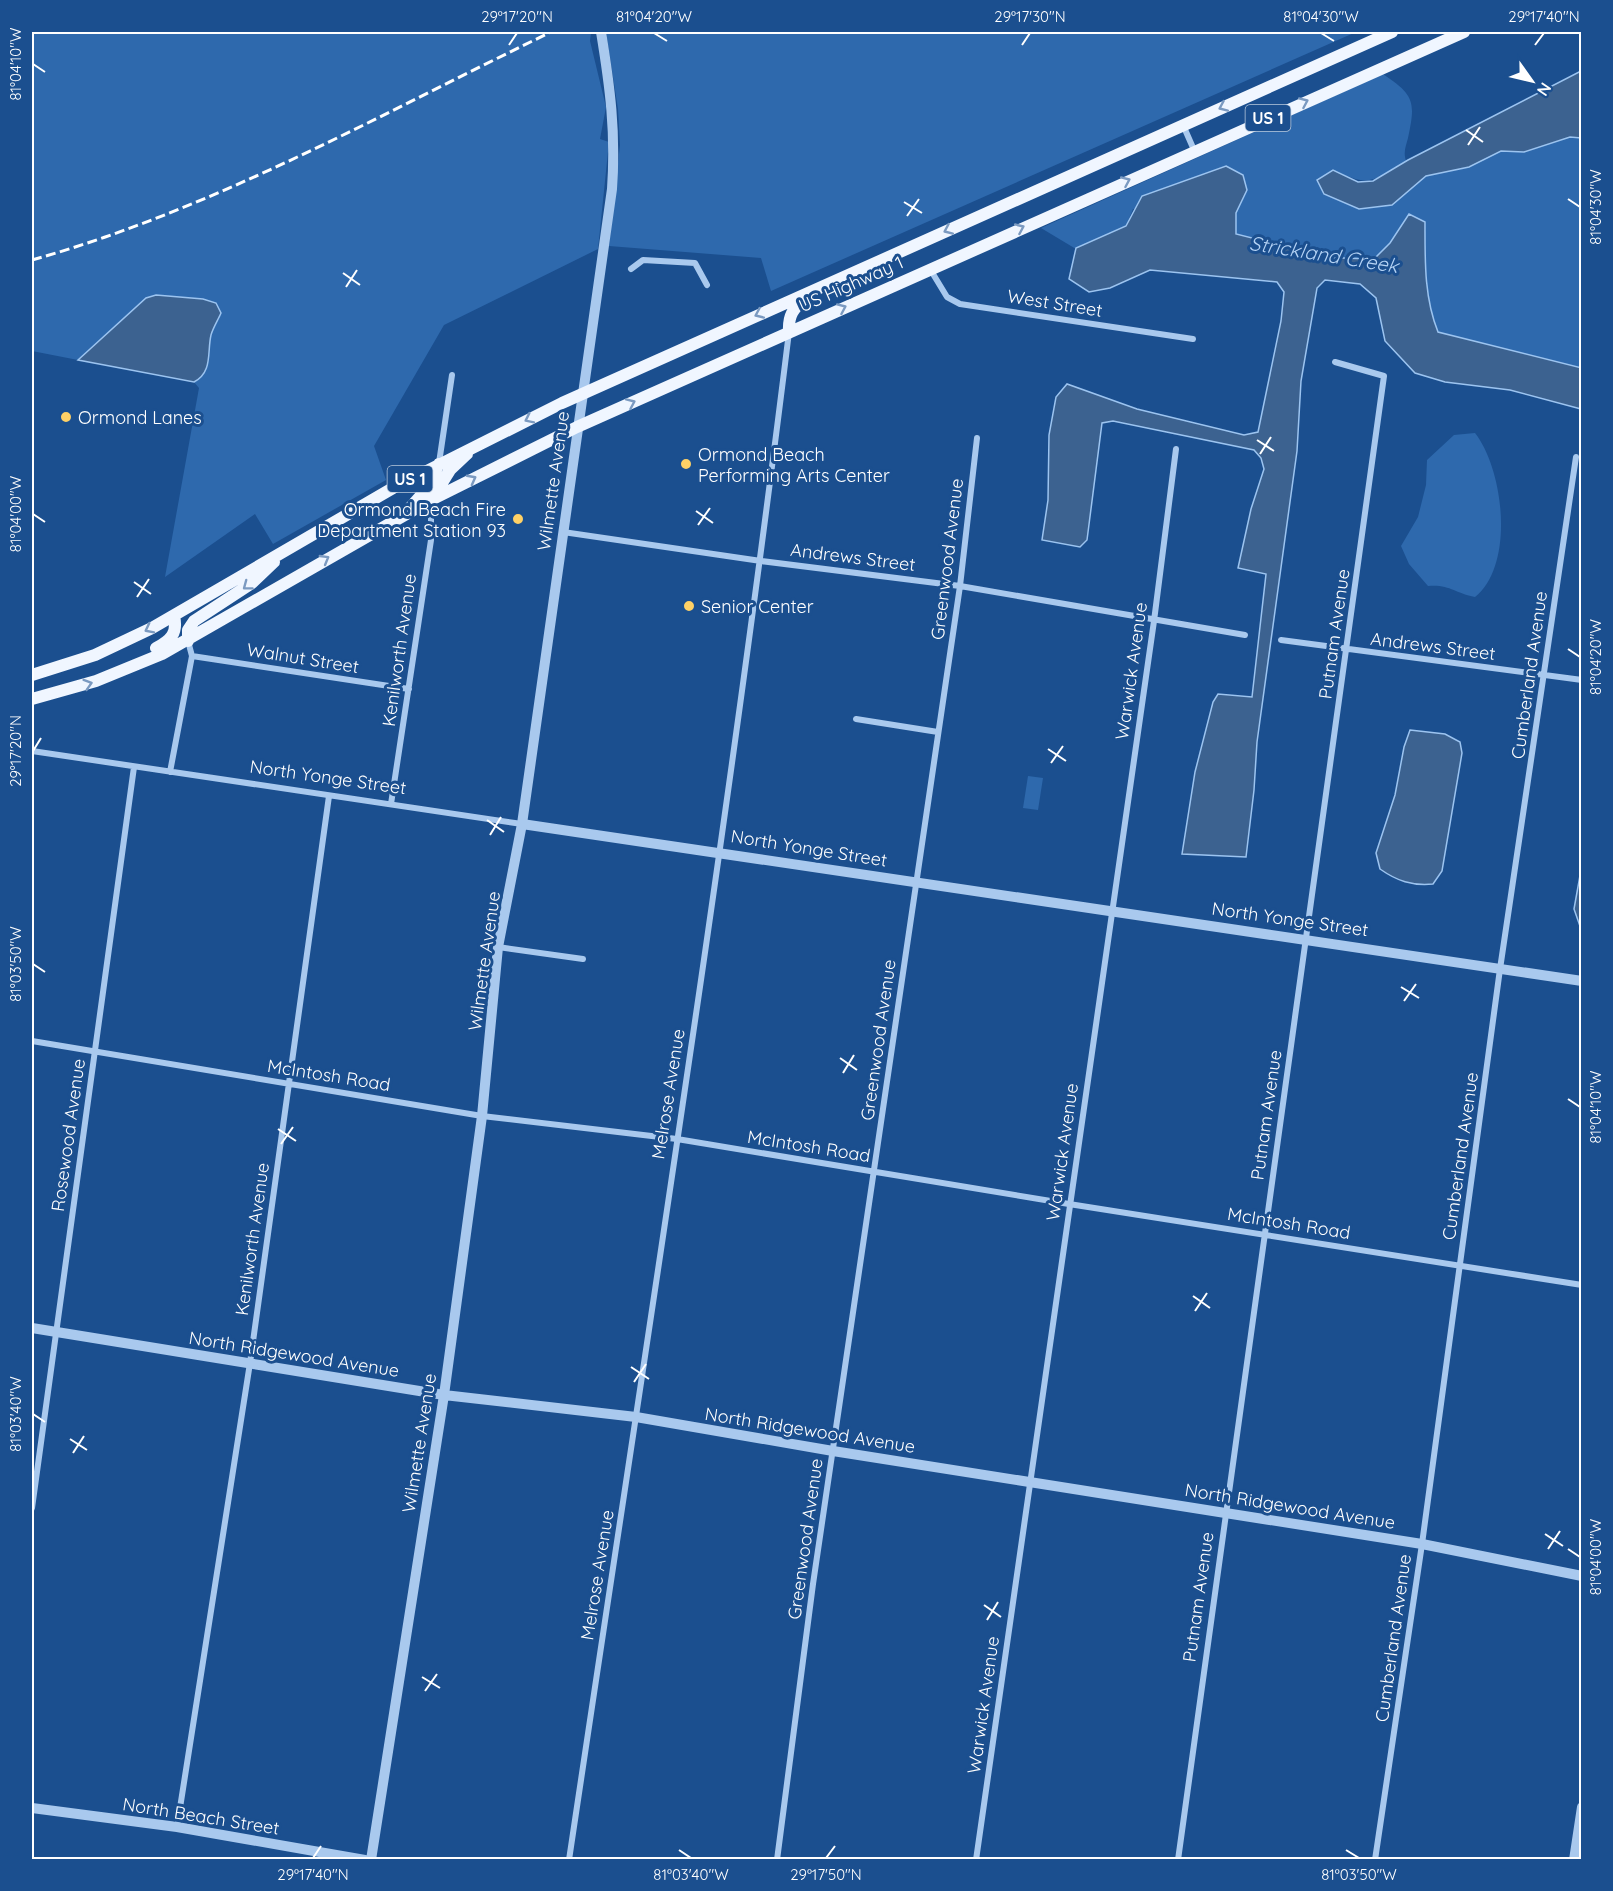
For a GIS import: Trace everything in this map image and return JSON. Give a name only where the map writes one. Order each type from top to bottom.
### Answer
[{"type":"main road","name":"US Highway 1","points":[[174,616],[290,547],[439,464],[582,394],[1392,32]]},
{"type":"main road","name":"US Highway 1","points":[[188,641],[431,500],[577,427],[1194,150],[1464,32]]},
{"type":"main road","points":[[789,332],[789,318],[792,310],[813,291]]},
{"type":"main road","points":[[431,500],[450,471],[474,446]]},
{"type":"main road","points":[[402,516],[425,491],[439,464]]},
{"type":"main road","points":[[188,641],[188,630],[194,621],[252,583],[290,547]]},
{"type":"main road","points":[[130,669],[142,656],[169,641],[176,628],[174,616]]},
{"type":"main road","name":"US 1","points":[[32,675],[94,655],[174,616]]},
{"type":"main road","name":"US 1","points":[[32,699],[130,669],[188,641]]},
{"type":"street","name":"Wilmette Avenue","points":[[371,1860],[444,1395],[482,1116],[498,947],[522,824],[612,189],[615,147],[613,109],[601,32]]},
{"type":"street","points":[[1183,125],[1194,150]]},
{"type":"street","points":[[632,269],[644,260],[695,263],[707,285]]},
{"type":"street","name":"West Street","points":[[930,268],[947,297],[960,304],[1193,339]]},
{"type":"street","name":"Melrose Avenue","points":[[569,1860],[720,853],[761,561],[789,332]]},
{"type":"street","name":"Putnam Avenue","points":[[1178,1860],[1224,1513],[1384,376],[1335,363]]},
{"type":"street","points":[[439,464],[452,375]]},
{"type":"street","name":"Greenwood Avenue","points":[[777,1860],[833,1451],[960,586],[977,438]]},
{"type":"street","name":"Warwick Avenue","points":[[976,1860],[1154,621],[1176,449]]},
{"type":"street","name":"Cumberland Avenue","points":[[1375,1860],[1422,1544],[1500,969],[1576,458]]},
{"type":"street","name":"Kenilworth Avenue","points":[[391,804],[431,540],[431,500]]},
{"type":"street","name":"Andrews Street","points":[[563,532],[761,561],[960,586],[1245,635]]},
{"type":"street","name":"Andrews Street","points":[[1281,640],[1581,680]]},
{"type":"street","points":[[170,772],[192,656],[188,641]]},
{"type":"street","name":"Walnut Street","points":[[192,656],[409,689]]},
{"type":"street","points":[[856,719],[938,732]]},
{"type":"street","name":"North Yonge Street","points":[[32,751],[1581,981]]},
{"type":"street","name":"Rosewood Avenue","points":[[32,1508],[134,767]]},
{"type":"street","name":"Kenilworth Avenue","points":[[177,1827],[250,1364],[329,796]]},
{"type":"street","points":[[498,947],[583,959]]},
{"type":"street","name":"McIntosh Road","points":[[32,1041],[482,1116],[677,1139],[1581,1285]]},
{"type":"street","name":"North Ridgewood Avenue","points":[[32,1328],[444,1395],[636,1417],[833,1451],[1422,1544],[1581,1576]]},
{"type":"street","points":[[1574,1860],[1581,1807]]},
{"type":"street","name":"North Beach Street","points":[[32,1808],[177,1827],[365,1860]]},
{"type":"shaded area","points":[[32,32],[591,32],[590,41],[606,107],[600,139],[609,142],[598,249],[444,325],[374,446],[386,480],[273,544],[255,514],[165,577],[199,388],[194,382],[200,378],[207,367],[211,335],[221,313],[216,303],[203,299],[156,295],[78,360],[32,351]]},
{"type":"shaded area","points":[[606,32],[1356,32],[771,291],[761,258],[609,246],[620,145],[618,109]]},
{"type":"shaded area","points":[[1581,71],[1581,138],[1570,137],[1524,152],[1501,151],[1469,167],[1426,176],[1392,205],[1359,209],[1324,194],[1317,180],[1333,170],[1358,182],[1373,181],[1408,160]]},
{"type":"shaded area","points":[[1383,74],[1407,94],[1412,107],[1405,149],[1406,161],[1371,180],[1356,179],[1333,170],[1392,205],[1426,176],[1469,167],[1501,151],[1524,152],[1570,137],[1581,138],[1581,368],[1438,332],[1428,292],[1425,265],[1425,223],[1410,214],[1390,243],[1374,259],[1308,257],[1280,245],[1236,234],[1236,213],[1247,190],[1133,209],[1126,226],[1076,249],[1041,228]]},
{"type":"shaded area","points":[[1226,166],[1243,175],[1247,190],[1236,213],[1236,234],[1280,245],[1308,257],[1374,259],[1390,243],[1409,214],[1425,222],[1428,292],[1438,332],[1582,368],[1581,409],[1510,390],[1445,382],[1415,373],[1385,341],[1376,298],[1360,284],[1325,280],[1317,288],[1301,381],[1297,451],[1257,742],[1246,857],[1182,854],[1195,772],[1213,702],[1218,694],[1252,697],[1266,574],[1238,568],[1251,509],[1264,469],[1261,458],[1254,450],[1113,421],[1102,423],[1087,540],[1080,547],[1042,540],[1048,500],[1049,435],[1056,397],[1067,384],[1137,409],[1244,435],[1258,432],[1281,321],[1284,292],[1277,282],[1150,270],[1110,288],[1089,292],[1069,279],[1076,248],[1126,226],[1142,196]]},
{"type":"shaded area","points":[[156,295],[203,299],[216,303],[221,313],[211,335],[207,367],[200,378],[194,382],[78,360],[146,298]]},
{"type":"shaded area","points":[[1475,433],[1485,449],[1493,470],[1501,517],[1496,563],[1488,582],[1475,597],[1447,588],[1428,586],[1409,564],[1401,546],[1418,517],[1426,485],[1427,460],[1454,435]]},
{"type":"shaded area","points":[[1410,730],[1445,734],[1460,742],[1462,753],[1442,871],[1433,884],[1405,882],[1392,877],[1380,869],[1376,853],[1395,795],[1404,747]]},
{"type":"shaded area","points":[[1028,776],[1043,778],[1038,810],[1023,808]]},
{"type":"shaded area","points":[[1581,870],[1582,929],[1574,909]]},
{"type":"railway","points":[[32,260],[100,239],[231,187],[296,158],[551,32]]},
{"type":"place","name":"Ormond Lanes","points":[[66,417]]},
{"type":"place","name":"Ormond Beach Performing Arts Center","points":[[686,464]]},
{"type":"place","name":"Ormond Beach Fire Department Station 93","points":[[518,519]]},
{"type":"place","name":"Senior Center","points":[[689,606]]},
{"type":"water label","name":"Strickland Creek","points":[[1324,254]]}]
